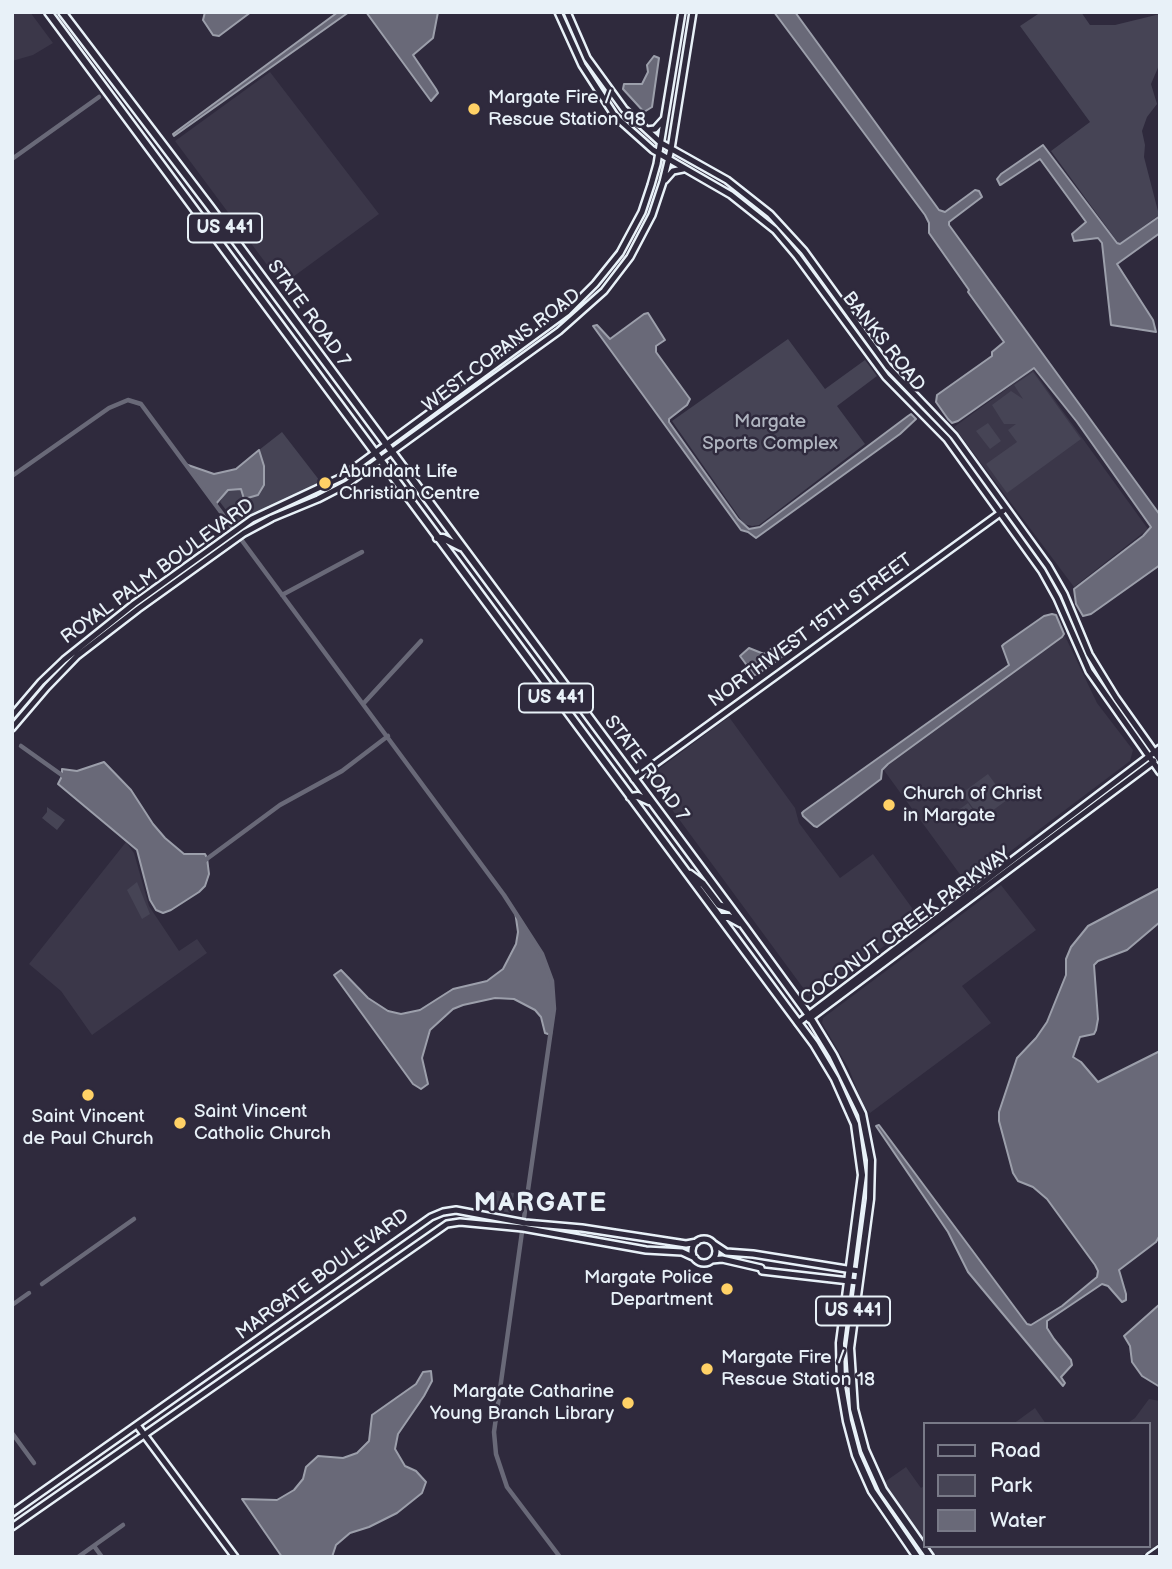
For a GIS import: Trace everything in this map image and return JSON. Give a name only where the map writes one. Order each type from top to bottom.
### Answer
[{"type":"main road","name":"STATE ROAD 7","points":[[48,12],[824,1061],[844,1098],[856,1131],[862,1166],[861,1198],[841,1337],[841,1386],[850,1433],[862,1469],[872,1491],[917,1557]]},
{"type":"main road","name":"STATE ROAD 7","points":[[62,12],[211,208],[744,926],[809,1016],[840,1066],[858,1103],[870,1149],[872,1183],[850,1348],[854,1409],[865,1450],[878,1481],[894,1509],[923,1547]]},
{"type":"main road","points":[[437,538],[443,538],[462,548]]},
{"type":"main road","points":[[612,773],[624,780],[635,779]]},
{"type":"main road","points":[[630,797],[638,796],[651,802]]},
{"type":"main road","points":[[683,869],[703,884],[719,905],[731,909]]},
{"type":"main road","points":[[720,917],[729,917],[744,926]]},
{"type":"main road","points":[[862,1166],[868,1172],[872,1183]]},
{"type":"main road","points":[[841,1386],[847,1392],[850,1406],[854,1409]]},
{"type":"main road","points":[[862,1469],[878,1481]]},
{"type":"main road","points":[[897,1529],[917,1539]]},
{"type":"main road","points":[[907,1544],[928,1554]]},
{"type":"main road","points":[[1150,1557],[1160,1550]]},
{"type":"street","name":"BANKS ROAD","points":[[558,12],[578,59],[608,106],[629,130],[659,154],[744,204],[780,236],[886,377],[947,439],[1050,584],[1081,657],[1097,685],[1160,772]]},
{"type":"street","name":"BANKS ROAD","points":[[567,12],[580,44],[599,78],[624,109],[661,144],[740,188],[786,231],[804,251],[888,367],[949,429],[1048,566],[1064,594],[1089,654],[1116,698],[1158,755]]},
{"type":"street","name":"WEST COPANS ROAD","points":[[375,454],[567,312],[596,284],[620,253],[652,185],[666,117],[682,12]]},
{"type":"street","name":"WEST COPANS ROAD","points":[[380,461],[589,307],[630,257],[652,215],[669,159],[693,12]]},
{"type":"street","points":[[644,129],[655,129],[666,117]]},
{"type":"street","points":[[663,182],[673,171],[684,169]]},
{"type":"street","name":"ROYAL PALM BOULEVARD","points":[[12,716],[41,682],[81,644],[229,534],[281,504],[329,484],[375,454]]},
{"type":"street","name":"ROYAL PALM BOULEVARD","points":[[12,728],[47,687],[86,648],[233,540],[288,510],[334,493],[380,461]]},
{"type":"street","name":"NORTHWEST 15TH STREET","points":[[635,779],[1007,508]]},
{"type":"street","name":"COCONUT CREEK PARKWAY","points":[[809,1016],[917,930],[1158,755]]},
{"type":"street","name":"COCONUT CREEK PARKWAY","points":[[798,1023],[916,940],[1151,760]]},
{"type":"street","points":[[916,940],[917,930]]},
{"type":"street","name":"MARGATE BOULEVARD","points":[[12,1513],[431,1217],[443,1212],[456,1210],[525,1223],[582,1228],[686,1244],[697,1242]]},
{"type":"street","name":"MARGATE BOULEVARD","points":[[12,1527],[447,1224],[460,1222],[523,1228],[656,1252],[682,1252],[695,1258]]},
{"type":"street","points":[[858,1282],[762,1270],[722,1259],[701,1262],[695,1258],[693,1247],[697,1242],[708,1240],[726,1252],[859,1271]]},
{"type":"street","points":[[712,1260],[716,1253],[714,1244]]},
{"type":"street","points":[[806,1274],[817,1270],[813,1263]]},
{"type":"street","points":[[137,1425],[235,1557]]},
{"type":"shaded area","points":[[12,12],[30,12],[53,43],[33,55],[12,61]]},
{"type":"shaded area","points":[[270,72],[379,214],[282,285],[175,141]]},
{"type":"shaded area","points":[[1033,370],[1148,529],[1074,587],[954,427]]},
{"type":"shaded area","points":[[1065,636],[1097,703],[1133,750],[1130,761],[967,884],[883,769]]},
{"type":"shaded area","points":[[729,717],[795,808],[799,823],[840,878],[873,854],[920,919],[812,1000],[648,777]]},
{"type":"shaded area","points":[[126,842],[134,853],[149,906],[179,951],[197,939],[207,953],[92,1035],[61,991],[29,964]]},
{"type":"shaded area","points":[[1001,885],[1036,930],[962,986],[991,1023],[870,1113],[863,1105],[849,1069],[822,1023],[823,1018]]},
{"type":"shaded area","points":[[1149,1399],[1160,1401],[1160,1543],[1140,1557],[937,1557],[930,1548],[1151,1548],[1151,1422],[1129,1422]]},
{"type":"shaded area","points":[[1035,1408],[1045,1422],[1016,1422]]},
{"type":"shaded area","points":[[906,1467],[921,1488],[923,1486],[923,1539],[886,1485],[886,1481]]},
{"type":"green space","points":[[1041,12],[1081,12],[1090,25],[1115,25],[1160,14],[1160,63],[1151,84],[1157,104],[1147,117],[1142,131],[1144,157],[1159,215],[1119,244],[1051,151],[1090,122],[1020,26]]},
{"type":"green space","name":"Margate Sports Complex","points":[[788,339],[825,389],[865,360],[877,376],[837,406],[865,444],[759,525],[752,526],[744,524],[672,421]]},
{"type":"green space","points":[[1033,372],[1081,439],[1007,493],[986,464],[1017,442],[1008,430],[1016,424],[1004,424],[992,405],[1011,391],[1023,399],[1014,385]]},
{"type":"green space","points":[[988,423],[1001,441],[990,449],[976,431]]},
{"type":"green space","points":[[282,432],[323,485],[235,522],[220,502],[227,490],[241,489],[244,498],[258,495],[264,485],[264,466],[259,450]]},
{"type":"green space","points":[[988,774],[1007,800],[981,819],[962,793]]},
{"type":"green space","points":[[968,803],[978,817],[962,828],[952,815]]},
{"type":"green space","points":[[47,807],[65,820],[57,830],[42,818]]},
{"type":"green space","points":[[137,882],[150,914],[142,919],[127,890]]},
{"type":"green space","points":[[493,1190],[514,1193],[511,1213],[490,1209]]},
{"type":"water","points":[[205,12],[251,12],[219,36],[213,35],[203,20]]},
{"type":"water","points":[[338,12],[349,12],[174,136],[173,134]]},
{"type":"water","points":[[366,12],[438,12],[433,38],[413,55],[438,93],[431,101]]},
{"type":"water","points":[[774,12],[795,12],[939,210],[945,212],[975,190],[979,191],[982,197],[949,222],[949,225],[1160,515],[1160,565],[1091,614],[1083,616],[1076,604],[1074,589],[1151,527],[1077,422],[1034,368],[958,421],[952,423],[948,419],[936,402],[937,395],[992,356],[992,352],[1004,342],[929,233],[929,223],[925,215]]},
{"type":"water","points":[[654,56],[659,58],[652,107],[644,112],[623,89],[624,84],[642,84],[648,72],[647,65]]},
{"type":"water","points":[[1043,145],[1117,243],[1120,244],[1160,216],[1160,233],[1117,264],[1153,320],[1156,332],[1111,325],[1102,243],[1098,238],[1074,241],[1072,234],[1086,222],[1040,159],[1000,185],[997,179],[1001,174]]},
{"type":"water","points":[[648,313],[665,340],[656,346],[656,352],[690,399],[669,422],[738,519],[749,529],[760,527],[911,414],[916,419],[900,434],[756,538],[741,530],[593,326],[597,325],[610,339]]},
{"type":"water","points":[[259,450],[264,466],[264,485],[258,495],[244,499],[241,489],[228,490],[215,505],[185,464],[214,474],[236,469]]},
{"type":"water","points":[[1056,615],[1064,634],[1062,637],[888,764],[882,770],[881,779],[817,827],[803,816],[804,811],[1009,665],[1002,646],[1044,616]]},
{"type":"water","points":[[775,646],[782,657],[758,674],[754,675],[740,656],[749,648],[764,654]]},
{"type":"water","points":[[104,762],[131,790],[165,838],[184,854],[205,854],[207,858],[209,874],[205,886],[171,910],[163,913],[156,910],[150,900],[137,850],[58,784],[62,769],[77,771]]},
{"type":"water","points":[[1160,888],[1160,922],[1127,950],[1094,965],[1098,1019],[1096,1030],[1094,1034],[1080,1037],[1073,1057],[1081,1062],[1098,1082],[1160,1051],[1160,1235],[1156,1242],[1119,1270],[1126,1300],[1122,1302],[1108,1286],[1102,1284],[1047,1321],[1047,1328],[1071,1360],[1072,1365],[1061,1377],[1065,1383],[1063,1386],[968,1272],[948,1232],[876,1126],[879,1125],[1027,1324],[1031,1325],[1062,1306],[1097,1277],[1095,1265],[1047,1199],[1033,1187],[1018,1181],[1013,1173],[999,1112],[1017,1058],[1047,1022],[1066,975],[1066,959],[1071,947],[1088,926]]},
{"type":"water","points":[[515,911],[542,954],[552,981],[554,1009],[551,1035],[545,1033],[541,1017],[535,1010],[514,999],[495,998],[453,1009],[430,1030],[422,1058],[428,1084],[421,1089],[413,1084],[334,975],[341,970],[368,998],[388,1011],[401,1014],[420,1010],[453,989],[487,981],[503,969],[516,944],[518,932]]},
{"type":"water","points":[[1160,1304],[1160,1387],[1142,1376],[1132,1362],[1130,1346],[1124,1336]]},
{"type":"water","points":[[431,1371],[432,1381],[398,1434],[395,1449],[405,1466],[416,1471],[426,1482],[422,1493],[397,1513],[350,1533],[336,1545],[332,1557],[282,1557],[242,1499],[277,1500],[294,1490],[303,1479],[306,1467],[318,1456],[343,1458],[357,1453],[369,1441],[372,1415],[416,1384],[423,1372]]},
{"type":"waterway","points":[[12,159],[99,97]]},
{"type":"waterway","points":[[12,476],[109,408],[128,400],[141,404],[504,895],[542,954],[552,981],[554,1009],[524,1218]]},
{"type":"waterway","points":[[282,595],[362,552]]},
{"type":"waterway","points":[[363,704],[421,641]]},
{"type":"waterway","points":[[204,861],[280,805],[342,771],[388,736]]},
{"type":"waterway","points":[[21,746],[66,778]]},
{"type":"waterway","points":[[42,1284],[134,1219]]},
{"type":"waterway","points":[[522,1232],[494,1432],[496,1454],[507,1487],[560,1557]]},
{"type":"waterway","points":[[12,1305],[29,1293]]},
{"type":"waterway","points":[[12,1433],[34,1463]]},
{"type":"waterway","points":[[78,1557],[123,1525]]},
{"type":"waterway","points":[[94,1546],[102,1557]]},
{"type":"place","name":"Margate Fire / Rescue Station 98","points":[[474,109]]},
{"type":"place","name":"Abundant Life Christian Centre","points":[[325,483]]},
{"type":"place","name":"Church of Christ in Margate","points":[[889,805]]},
{"type":"place","name":"Saint Vincent de Paul Church","points":[[88,1095]]},
{"type":"place","name":"Saint Vincent Catholic Church","points":[[180,1123]]},
{"type":"place","name":"Margate Police Department","points":[[727,1289]]},
{"type":"place","name":"Margate Fire / Rescue Station 18","points":[[707,1369]]},
{"type":"place","name":"Margate Catharine Young Branch Library","points":[[628,1403]]},
{"type":"district","name":"MARGATE","points":[[541,1204]]}]
